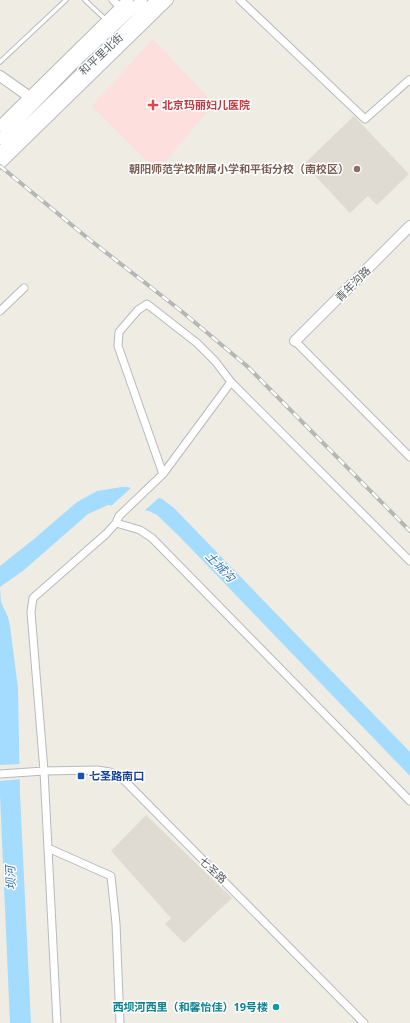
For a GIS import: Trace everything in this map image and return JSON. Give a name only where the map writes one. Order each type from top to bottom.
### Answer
[{"type":"street","points":[[113,0],[121,8]]},
{"type":"street","points":[[0,152],[41,105],[107,21],[128,0]]},
{"type":"street","name":"和平里北街","points":[[41,105],[74,63],[142,0]]},
{"type":"street","name":"和平里北街","points":[[41,105],[156,0]]},
{"type":"street","points":[[0,139],[168,0]]},
{"type":"street","points":[[240,0],[366,118],[409,80],[410,81]]},
{"type":"street","points":[[0,76],[41,105]]},
{"type":"street","points":[[0,126],[41,105]]},
{"type":"street","points":[[0,164],[41,105]]},
{"type":"street","name":"青年沟路","points":[[296,341],[410,226]]},
{"type":"street","points":[[0,310],[24,288]]},
{"type":"street","points":[[163,474],[118,346],[119,332],[138,310],[147,304],[197,343],[216,361],[232,382],[410,561]]},
{"type":"street","points":[[296,341],[410,457]]},
{"type":"street","points":[[57,1023],[48,848],[40,771],[31,612],[33,598],[106,534],[117,520],[163,474],[232,382]]},
{"type":"street","points":[[117,520],[140,530],[152,538],[410,801]]},
{"type":"street","name":"七圣路","points":[[0,774],[40,771],[97,770],[110,772],[121,777],[364,1023]]},
{"type":"street","points":[[48,848],[111,876],[116,924],[120,1023]]},
{"type":"lane","points":[[0,62],[66,0]]},
{"type":"lane","points":[[85,0],[107,21]]},
{"type":"shaded area","name":"北京玛丽妇儿医院","points":[[153,39],[214,104],[157,171],[92,106]]},
{"type":"shaded area","name":"朝阳师范学校附属小学和平街分校（南校区）","points":[[354,116],[409,174],[377,205],[368,196],[350,213],[304,164]]},
{"type":"shaded area","points":[[146,815],[232,898],[184,943],[165,924],[171,918],[111,851]]},
{"type":"water","name":"土城沟","points":[[128,487],[162,499],[174,508],[410,752],[410,776],[178,535],[157,515],[149,511],[108,505],[88,514],[24,570],[0,587],[0,566],[77,502],[97,491]]},
{"type":"water","name":"坝河","points":[[0,588],[1,602],[8,617],[10,626],[18,688],[20,794],[31,1023],[10,1023],[0,795]]},
{"type":"pier","points":[[132,487],[161,496],[143,512],[110,507]]},
{"type":"pier","points":[[22,764],[22,779],[0,781],[0,765]]},
{"type":"railway","points":[[0,166],[90,240],[180,310],[248,367],[410,531]]},
{"type":"place","name":"北京玛丽妇儿医院","points":[[153,105]]},
{"type":"place","name":"朝阳师范学校附属小学和平街分校（南校区）","points":[[357,169]]},
{"type":"place","name":"七圣路南口","points":[[81,776]]},
{"type":"place","name":"西坝河西里（和馨怡佳）19号楼","points":[[276,1007]]}]
